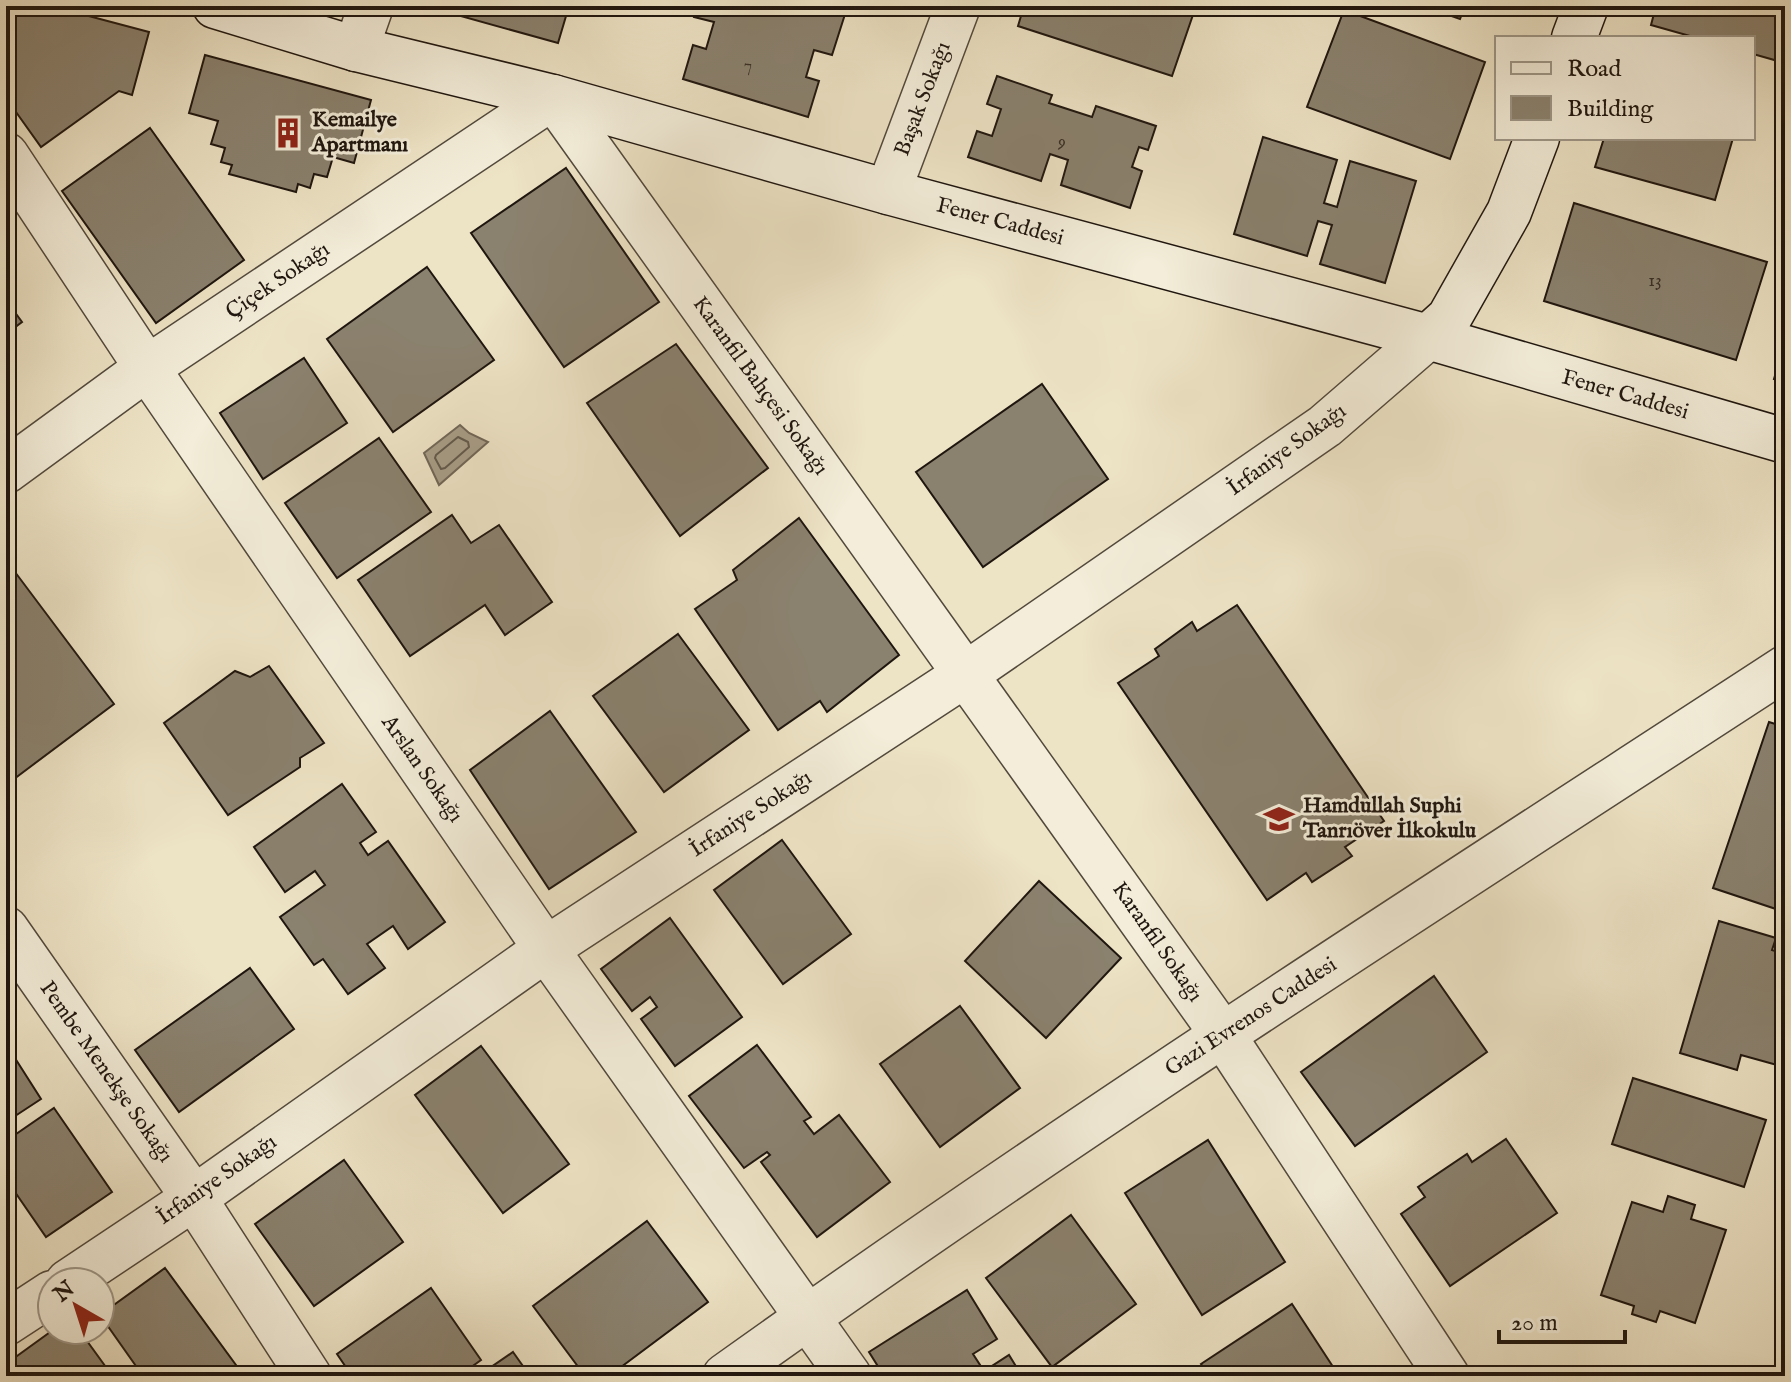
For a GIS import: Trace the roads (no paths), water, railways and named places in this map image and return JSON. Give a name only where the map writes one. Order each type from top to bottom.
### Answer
[{"type":"street","name":"Fener Caddesi","points":[[215,6],[356,49],[553,97],[888,192],[1428,337],[1785,441]]},
{"type":"street","points":[[356,49],[371,6]]},
{"type":"street","name":"Başak Sokağı","points":[[888,192],[958,6]]},
{"type":"street","points":[[1575,36],[1586,6]]},
{"type":"street","name":"Çiçek Sokağı","points":[[6,471],[147,368],[553,97]]},
{"type":"street","name":"Karanfil Bahçesi Sokağı","points":[[553,97],[966,674]]},
{"type":"street","name":"İrfaniye Sokağı","points":[[92,1266],[194,1198],[546,949],[966,674],[1325,426],[1449,318],[1509,212],[1536,140]]},
{"type":"street","name":"Arslan Sokağı","points":[[6,155],[147,368],[546,949],[849,1376]]},
{"type":"street","name":"Gazi Evrenos Caddesi","points":[[725,1376],[1223,1035],[1785,668]]},
{"type":"street","name":"Karanfil Sokağı","points":[[966,674],[1223,1035],[1447,1376]]},
{"type":"street","name":"Pembe Menekşe Sokağı","points":[[6,929],[194,1198],[309,1376]]},
{"type":"street","points":[[6,1323],[36,1303]]},
{"type":"water","points":[[460,425],[488,442],[439,485],[424,453]]},
{"type":"place","name":"Kemailye Apartmanı","points":[[288,133]]},
{"type":"place","name":"Hamdullah Suphi Tanrıöver İlkokulu","points":[[1279,819]]}]
